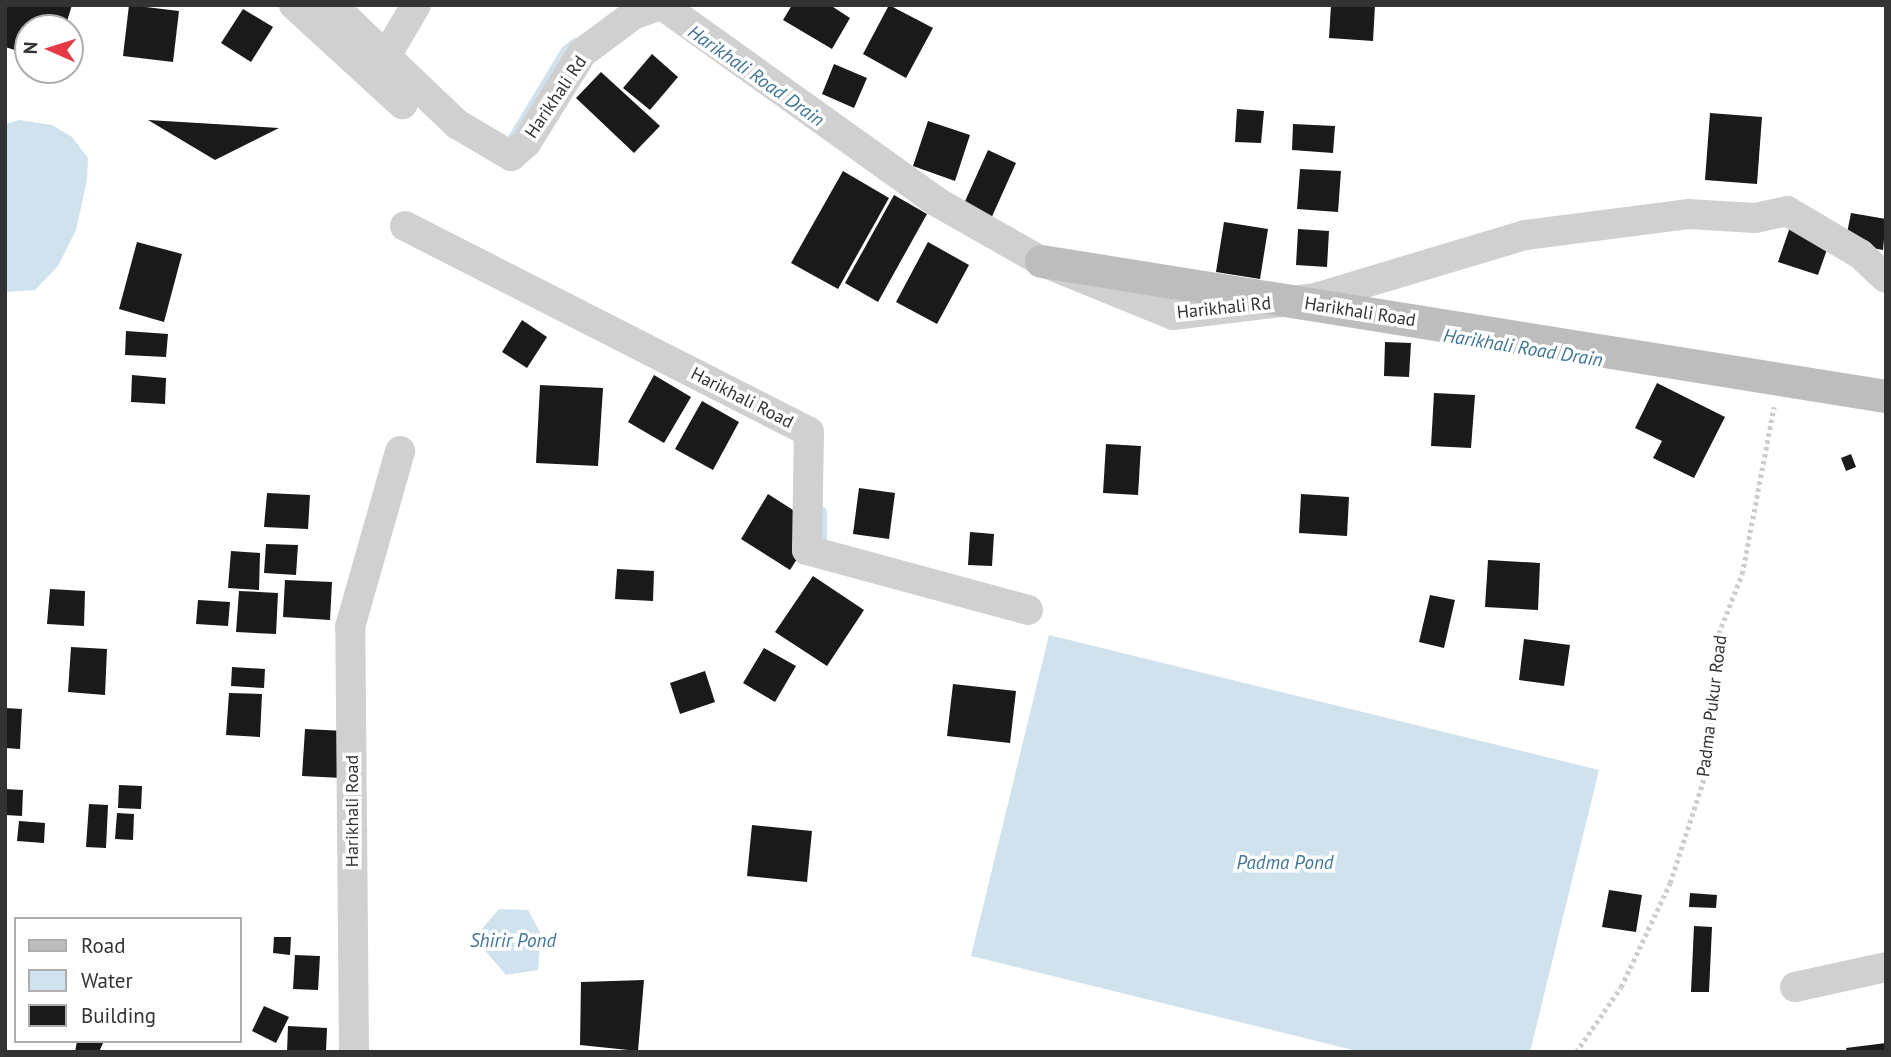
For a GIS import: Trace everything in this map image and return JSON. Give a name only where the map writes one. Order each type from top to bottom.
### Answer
[{"type":"main road","name":"Harikhali Road","points":[[1041,261],[1886,396]]},
{"type":"street","points":[[294,5],[402,104]]},
{"type":"street","name":"Harikhali Rd","points":[[332,5],[457,124],[511,156],[526,143],[582,53],[633,15],[661,5],[937,202],[1041,261],[1173,315],[1315,298],[1525,235],[1688,214],[1755,218],[1787,211],[1860,254],[1886,278]]},
{"type":"street","points":[[386,56],[416,5]]},
{"type":"street","name":"Harikhali Road","points":[[405,226],[808,432],[807,551],[1028,610]]},
{"type":"street","name":"Harikhali Road","points":[[354,1052],[350,627],[400,451]]},
{"type":"street","points":[[1795,987],[1886,967]]},
{"type":"path","name":"Padma Pukur Road","points":[[1576,1052],[1621,987],[1670,883],[1708,766],[1716,640],[1742,575],[1780,379]]},
{"type":"water","points":[[19,120],[52,125],[72,137],[88,158],[87,180],[76,230],[58,266],[35,290],[5,292],[5,124]]},
{"type":"water","name":"Padma Pond","points":[[1049,635],[1599,770],[1530,1052],[1361,1052],[971,956]]},
{"type":"water","name":"Shirir Pond","points":[[499,909],[528,910],[541,934],[538,970],[506,975],[474,938]]},
{"type":"building","points":[[5,5],[72,5],[69,14],[14,14],[14,50],[5,47]]},
{"type":"building","points":[[129,5],[179,11],[173,62],[123,56]]},
{"type":"building","points":[[792,5],[830,5],[850,18],[832,49],[783,20]]},
{"type":"building","points":[[889,5],[933,28],[906,78],[863,54]]},
{"type":"building","points":[[1331,5],[1375,5],[1373,41],[1329,38]]},
{"type":"building","points":[[243,9],[273,27],[251,62],[221,43]]},
{"type":"building","points":[[652,54],[678,77],[650,110],[623,88]]},
{"type":"building","points":[[834,64],[867,78],[854,108],[822,94]]},
{"type":"building","points":[[601,72],[660,126],[634,153],[576,98]]},
{"type":"building","points":[[1237,109],[1264,111],[1261,143],[1235,142]]},
{"type":"building","points":[[1710,113],[1762,117],[1757,184],[1705,180]]},
{"type":"building","points":[[148,120],[279,128],[215,160]]},
{"type":"building","points":[[928,121],[970,135],[955,181],[913,166]]},
{"type":"building","points":[[1293,124],[1335,126],[1333,153],[1292,150]]},
{"type":"building","points":[[988,150],[1016,163],[990,221],[962,208]]},
{"type":"building","points":[[1300,169],[1341,171],[1338,212],[1297,209]]},
{"type":"building","points":[[843,171],[889,198],[838,289],[791,263]]},
{"type":"building","points":[[894,195],[927,214],[878,302],[845,283]]},
{"type":"building","points":[[1851,213],[1886,219],[1883,250],[1845,243]]},
{"type":"building","points":[[1224,222],[1268,229],[1260,279],[1216,272]]},
{"type":"building","points":[[1790,227],[1830,241],[1818,275],[1778,262]]},
{"type":"building","points":[[1298,229],[1329,231],[1327,267],[1296,265]]},
{"type":"building","points":[[137,242],[182,254],[164,322],[119,309]]},
{"type":"building","points":[[928,242],[969,265],[937,324],[896,302]]},
{"type":"building","points":[[522,320],[547,337],[527,368],[502,352]]},
{"type":"building","points":[[126,331],[168,334],[166,357],[125,355]]},
{"type":"building","points":[[1385,342],[1411,343],[1409,377],[1384,376]]},
{"type":"building","points":[[132,375],[166,378],[165,404],[131,402]]},
{"type":"building","points":[[654,375],[691,397],[664,443],[628,422]]},
{"type":"building","points":[[1657,383],[1725,417],[1694,478],[1653,458],[1662,441],[1635,428]]},
{"type":"building","points":[[540,385],[603,388],[598,466],[536,463]]},
{"type":"building","points":[[1434,393],[1475,395],[1471,448],[1431,446]]},
{"type":"building","points":[[702,401],[739,422],[713,470],[675,449]]},
{"type":"building","points":[[1106,444],[1141,446],[1138,495],[1103,493]]},
{"type":"building","points":[[1851,454],[1856,467],[1846,471],[1841,458]]},
{"type":"building","points":[[859,488],[895,493],[889,539],[853,534]]},
{"type":"building","points":[[267,493],[310,495],[308,529],[264,527]]},
{"type":"building","points":[[768,494],[818,526],[790,570],[741,539]]},
{"type":"building","points":[[1301,494],[1349,497],[1347,536],[1299,533]]},
{"type":"building","points":[[970,532],[994,534],[992,566],[968,565]]},
{"type":"building","points":[[266,544],[298,545],[296,575],[264,573]]},
{"type":"building","points":[[231,551],[260,553],[259,590],[228,588]]},
{"type":"building","points":[[1488,560],[1540,563],[1538,610],[1485,607]]},
{"type":"building","points":[[617,569],[654,571],[653,601],[615,599]]},
{"type":"building","points":[[813,576],[864,610],[827,666],[775,632]]},
{"type":"building","points":[[285,580],[332,582],[330,620],[283,617]]},
{"type":"building","points":[[50,589],[85,591],[84,626],[47,624]]},
{"type":"building","points":[[239,591],[278,593],[276,634],[236,632]]},
{"type":"building","points":[[1430,595],[1455,600],[1444,648],[1419,642]]},
{"type":"building","points":[[198,600],[230,602],[228,626],[196,624]]},
{"type":"building","points":[[1524,639],[1570,645],[1564,686],[1519,680]]},
{"type":"building","points":[[71,647],[107,649],[105,695],[68,692]]},
{"type":"building","points":[[764,648],[796,666],[775,702],[743,683]]},
{"type":"building","points":[[232,667],[265,669],[264,688],[231,686]]},
{"type":"building","points":[[705,671],[715,702],[680,714],[670,683]]},
{"type":"building","points":[[953,684],[1016,691],[1010,743],[947,736]]},
{"type":"building","points":[[229,693],[262,694],[260,737],[226,735]]},
{"type":"building","points":[[5,708],[22,709],[20,749],[5,748]]},
{"type":"building","points":[[305,729],[345,731],[342,778],[302,776]]},
{"type":"building","points":[[119,785],[142,786],[141,809],[118,808]]},
{"type":"building","points":[[5,789],[23,790],[22,816],[5,815]]},
{"type":"building","points":[[89,804],[108,805],[106,848],[86,847]]},
{"type":"building","points":[[117,813],[134,814],[133,840],[115,839]]},
{"type":"building","points":[[19,821],[45,823],[44,843],[17,841]]},
{"type":"building","points":[[752,825],[812,831],[807,882],[747,876]]},
{"type":"building","points":[[1609,890],[1642,895],[1636,932],[1602,927]]},
{"type":"building","points":[[1690,893],[1717,895],[1716,908],[1689,907]]},
{"type":"building","points":[[1694,926],[1712,927],[1709,992],[1691,992]]},
{"type":"building","points":[[274,937],[291,937],[290,955],[273,953]]},
{"type":"building","points":[[295,955],[320,956],[318,990],[293,989]]},
{"type":"building","points":[[644,980],[638,1051],[580,1045],[581,982]]},
{"type":"building","points":[[264,1006],[289,1017],[276,1043],[252,1031]]},
{"type":"building","points":[[288,1026],[327,1028],[326,1052],[287,1052]]},
{"type":"building","points":[[77,1043],[103,1043],[99,1052],[75,1052]]},
{"type":"building","points":[[1886,1043],[1886,1052],[1847,1052],[1846,1048]]},
{"type":"waterway","points":[[508,144],[565,50],[575,42]]},
{"type":"waterway","name":"Harikhali Road Drain","points":[[822,511],[822,543]]}]
